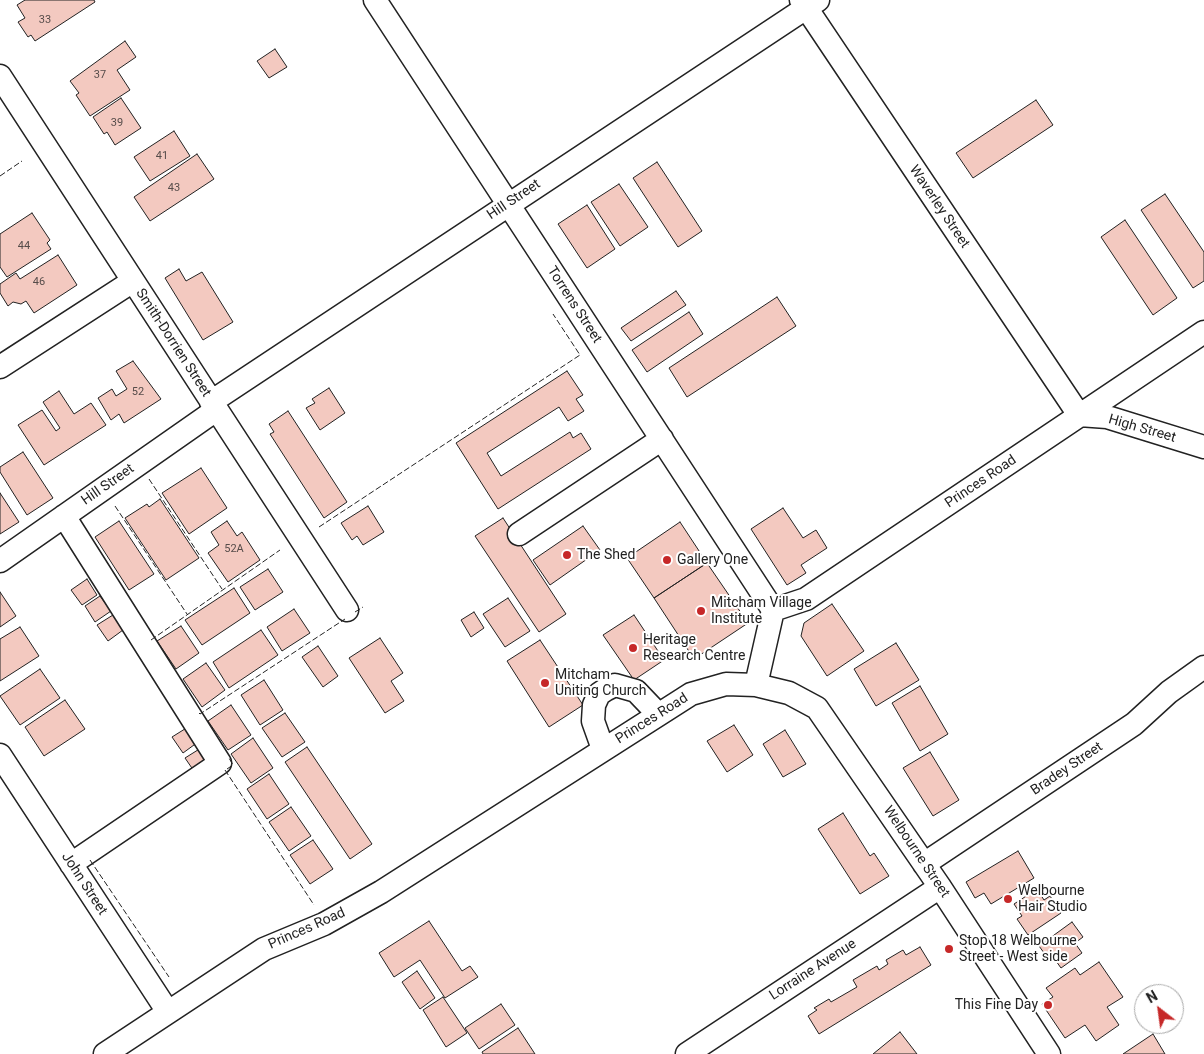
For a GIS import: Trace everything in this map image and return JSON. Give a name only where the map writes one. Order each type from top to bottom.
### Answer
[{"type":"street","name":"Torrens Street","points":[[375,0],[774,610]]},
{"type":"street","name":"Hill Street","points":[[0,561],[214,406],[508,204],[808,3]]},
{"type":"street","name":"Waverley Street","points":[[808,3],[1079,415]]},
{"type":"street","name":"Smith-Dorrien Street","points":[[0,76],[347,610]]},
{"type":"street","points":[[0,367],[132,281]]},
{"type":"street","name":"Princes Road","points":[[774,610],[806,599],[1204,332]]},
{"type":"street","name":"High Street","points":[[1079,415],[1107,417],[1204,447]]},
{"type":"street","points":[[519,534],[662,439]]},
{"type":"street","points":[[64,516],[220,763],[71,864]]},
{"type":"street","points":[[756,685],[774,610]]},
{"type":"street","name":"Bradey Street","points":[[924,864],[1134,724],[1170,692],[1204,666]]},
{"type":"street","name":"Princes Road","points":[[105,1054],[264,949],[324,924],[381,892],[691,694],[726,684],[756,685]]},
{"type":"street","points":[[604,749],[593,721],[594,705],[599,694],[615,685],[636,691],[658,714]]},
{"type":"street","name":"Welbourne Street","points":[[756,685],[789,693],[818,708],[940,887],[1049,1054]]},
{"type":"street","name":"John Street","points":[[0,755],[168,1012]]},
{"type":"street","name":"Lorraine Avenue","points":[[687,1054],[940,887]]},
{"type":"building","points":[[25,0],[94,0],[95,2],[35,41],[31,35],[28,37],[18,22],[25,18],[17,5]]},
{"type":"building","points":[[125,41],[136,57],[117,70],[130,90],[90,116],[76,95],[79,93],[70,81]]},
{"type":"building","points":[[275,49],[287,67],[269,78],[257,61]]},
{"type":"building","points":[[121,98],[141,128],[115,145],[107,132],[104,134],[93,117]]},
{"type":"building","points":[[1036,100],[1053,125],[973,178],[956,153]]},
{"type":"building","points":[[174,131],[190,156],[150,181],[134,157]]},
{"type":"building","points":[[197,154],[214,179],[150,221],[134,197]]},
{"type":"building","points":[[657,162],[702,231],[678,247],[633,178]]},
{"type":"building","points":[[619,184],[648,227],[620,246],[591,202]]},
{"type":"building","points":[[1165,194],[1204,252],[1204,281],[1193,288],[1141,210]]},
{"type":"building","points":[[587,205],[615,249],[587,268],[558,224]]},
{"type":"building","points":[[32,213],[50,240],[47,243],[51,249],[7,277],[0,267],[0,234]]},
{"type":"building","points":[[1125,220],[1177,298],[1153,315],[1101,237]]},
{"type":"building","points":[[58,255],[77,285],[34,313],[26,301],[21,304],[13,302],[8,306],[0,293],[0,284],[16,273],[20,279]]},
{"type":"building","points":[[179,269],[186,281],[202,272],[233,322],[203,340],[165,278]]},
{"type":"building","points":[[676,291],[686,305],[631,341],[621,328]]},
{"type":"building","points":[[777,297],[796,326],[687,397],[669,368]]},
{"type":"building","points":[[689,312],[703,334],[647,372],[632,350]]},
{"type":"building","points":[[133,361],[161,399],[124,423],[119,414],[111,420],[98,398],[112,389],[116,396],[127,389],[116,371]]},
{"type":"building","points":[[567,371],[583,395],[576,399],[584,411],[568,421],[559,407],[487,453],[501,476],[570,432],[573,438],[581,433],[591,449],[498,509],[456,443]]},
{"type":"building","points":[[329,388],[345,413],[320,430],[306,408],[315,403],[312,399]]},
{"type":"building","points":[[59,391],[74,414],[91,403],[106,425],[44,465],[18,425],[42,410],[56,431],[60,428],[43,402]]},
{"type":"building","points":[[288,411],[347,502],[324,518],[270,434],[274,432],[269,424]]},
{"type":"building","points":[[23,452],[53,498],[27,515],[0,472],[0,467]]},
{"type":"building","points":[[201,468],[227,508],[189,534],[162,493]]},
{"type":"building","points":[[0,493],[19,522],[0,534]]},
{"type":"building","points":[[160,499],[199,558],[166,580],[125,518],[147,504],[149,507]]},
{"type":"building","points":[[368,506],[384,532],[363,545],[357,536],[352,540],[341,523]]},
{"type":"building","points":[[783,508],[803,538],[816,530],[827,548],[801,565],[806,573],[787,585],[751,529]]},
{"type":"building","points":[[503,518],[566,614],[539,632],[475,536]]},
{"type":"building","points":[[119,521],[154,574],[129,590],[95,537]]},
{"type":"building","points":[[227,521],[237,536],[242,532],[260,560],[228,582],[208,553],[219,545],[211,532]]},
{"type":"building","name":"Gallery One","points":[[680,522],[707,563],[654,598],[627,558]]},
{"type":"building","name":"The Shed","points":[[583,526],[600,550],[550,585],[533,560]]},
{"type":"building","name":"Mitcham Village Institute","points":[[707,563],[748,623],[694,659],[654,598]]},
{"type":"building","points":[[268,569],[283,592],[255,610],[240,587]]},
{"type":"building","points":[[87,579],[97,595],[82,605],[71,590]]},
{"type":"building","points":[[234,588],[250,613],[202,645],[185,620]]},
{"type":"building","points":[[0,592],[16,616],[0,627]]},
{"type":"building","points":[[100,596],[111,611],[95,622],[85,606]]},
{"type":"building","points":[[508,598],[530,631],[505,647],[483,614]]},
{"type":"building","points":[[832,604],[864,651],[827,676],[801,636],[804,623]]},
{"type":"building","points":[[294,609],[310,633],[282,651],[267,627]]},
{"type":"building","points":[[474,612],[484,628],[471,637],[461,620]]},
{"type":"building","points":[[113,615],[123,630],[108,641],[97,625]]},
{"type":"building","name":"Heritage Research Centre","points":[[634,615],[664,660],[634,680],[603,635]]},
{"type":"building","points":[[181,626],[199,653],[176,669],[157,641]]},
{"type":"building","points":[[20,627],[39,656],[0,681],[0,639]]},
{"type":"building","points":[[261,630],[278,655],[229,688],[213,662]]},
{"type":"building","points":[[380,638],[403,673],[391,681],[404,701],[385,713],[349,658]]},
{"type":"building","name":"Mitcham Uniting Church","points":[[540,640],[583,705],[549,727],[507,661]]},
{"type":"building","points":[[896,643],[919,680],[876,706],[854,669]]},
{"type":"building","points":[[318,646],[338,676],[323,687],[302,657]]},
{"type":"building","points":[[206,663],[225,690],[202,707],[183,679]]},
{"type":"building","points":[[40,669],[60,698],[20,725],[0,696]]},
{"type":"building","points":[[264,680],[283,710],[260,725],[241,695]]},
{"type":"building","points":[[920,686],[948,734],[920,751],[892,703]]},
{"type":"building","points":[[65,700],[85,729],[44,756],[25,727]]},
{"type":"building","points":[[231,705],[251,735],[228,750],[208,721]]},
{"type":"building","points":[[285,713],[305,742],[282,757],[262,728]]},
{"type":"building","points":[[734,725],[753,755],[727,772],[707,741]]},
{"type":"building","points":[[188,727],[198,742],[183,753],[172,737]]},
{"type":"building","points":[[785,730],[806,764],[783,777],[763,744]]},
{"type":"building","points":[[253,738],[273,768],[251,783],[231,754]]},
{"type":"building","points":[[307,747],[372,844],[350,859],[285,762]]},
{"type":"building","points":[[201,748],[211,763],[196,774],[185,758]]},
{"type":"building","points":[[930,752],[959,800],[933,816],[903,768]]},
{"type":"building","points":[[269,774],[289,804],[267,819],[247,789]]},
{"type":"building","points":[[291,807],[311,836],[289,851],[269,822]]},
{"type":"building","points":[[843,813],[870,856],[874,853],[889,876],[860,894],[818,829]]},
{"type":"building","points":[[313,840],[333,869],[310,884],[290,855]]},
{"type":"building","points":[[1018,851],[1034,878],[991,904],[984,893],[975,898],[966,882]]},
{"type":"building","points":[[1037,889],[1044,900],[1050,896],[1061,913],[1028,935],[1017,919],[1022,916],[1014,904]]},
{"type":"building","points":[[429,921],[462,971],[470,966],[478,977],[445,998],[420,960],[394,977],[379,953]]},
{"type":"building","points":[[1072,922],[1083,937],[1075,943],[1082,953],[1061,968],[1051,954],[1047,957],[1039,946]]},
{"type":"building","points":[[920,947],[931,965],[819,1034],[808,1016],[817,1010],[814,1008],[829,999],[831,1002],[857,987],[853,980],[877,966],[879,970],[888,964],[886,960],[903,950],[906,955]]},
{"type":"building","points":[[1099,962],[1123,997],[1107,1007],[1119,1025],[1096,1041],[1085,1025],[1065,1038],[1042,1004],[1053,997],[1046,988],[1075,968],[1080,975]]},
{"type":"building","points":[[417,971],[435,998],[420,1009],[402,982]]},
{"type":"building","points":[[443,997],[467,1033],[446,1047],[423,1010]]},
{"type":"building","points":[[501,1004],[515,1025],[479,1049],[465,1028]]},
{"type":"building","points":[[518,1028],[535,1054],[483,1054],[482,1052]]},
{"type":"building","points":[[900,1032],[917,1054],[873,1054]]},
{"type":"building","points":[[1153,1034],[1165,1054],[1123,1054]]},
{"type":"fence","points":[[0,176],[22,161]]},
{"type":"fence","points":[[319,527],[580,355],[553,314]]},
{"type":"fence","points":[[149,479],[222,589]]},
{"type":"fence","points":[[115,506],[187,614]]},
{"type":"fence","points":[[151,640],[280,550]]},
{"type":"fence","points":[[355,612],[363,607]]},
{"type":"fence","points":[[199,713],[345,619]]},
{"type":"fence","points":[[227,769],[233,765],[229,758]]},
{"type":"fence","points":[[225,770],[314,905]]},
{"type":"fence","points":[[90,860],[169,977]]},
{"type":"place","name":"The Shed","points":[[567,555]]},
{"type":"place","name":"Gallery One","points":[[667,560]]},
{"type":"place","name":"Mitcham Village Institute","points":[[701,611]]},
{"type":"place","name":"Heritage Research Centre","points":[[633,648]]},
{"type":"place","name":"Mitcham Uniting Church","points":[[545,683]]},
{"type":"place","name":"Welbourne Hair Studio","points":[[1008,899]]},
{"type":"place","name":"Stop 18 Welbourne Street - West side","points":[[949,949]]},
{"type":"place","name":"This Fine Day","points":[[1048,1005]]}]
